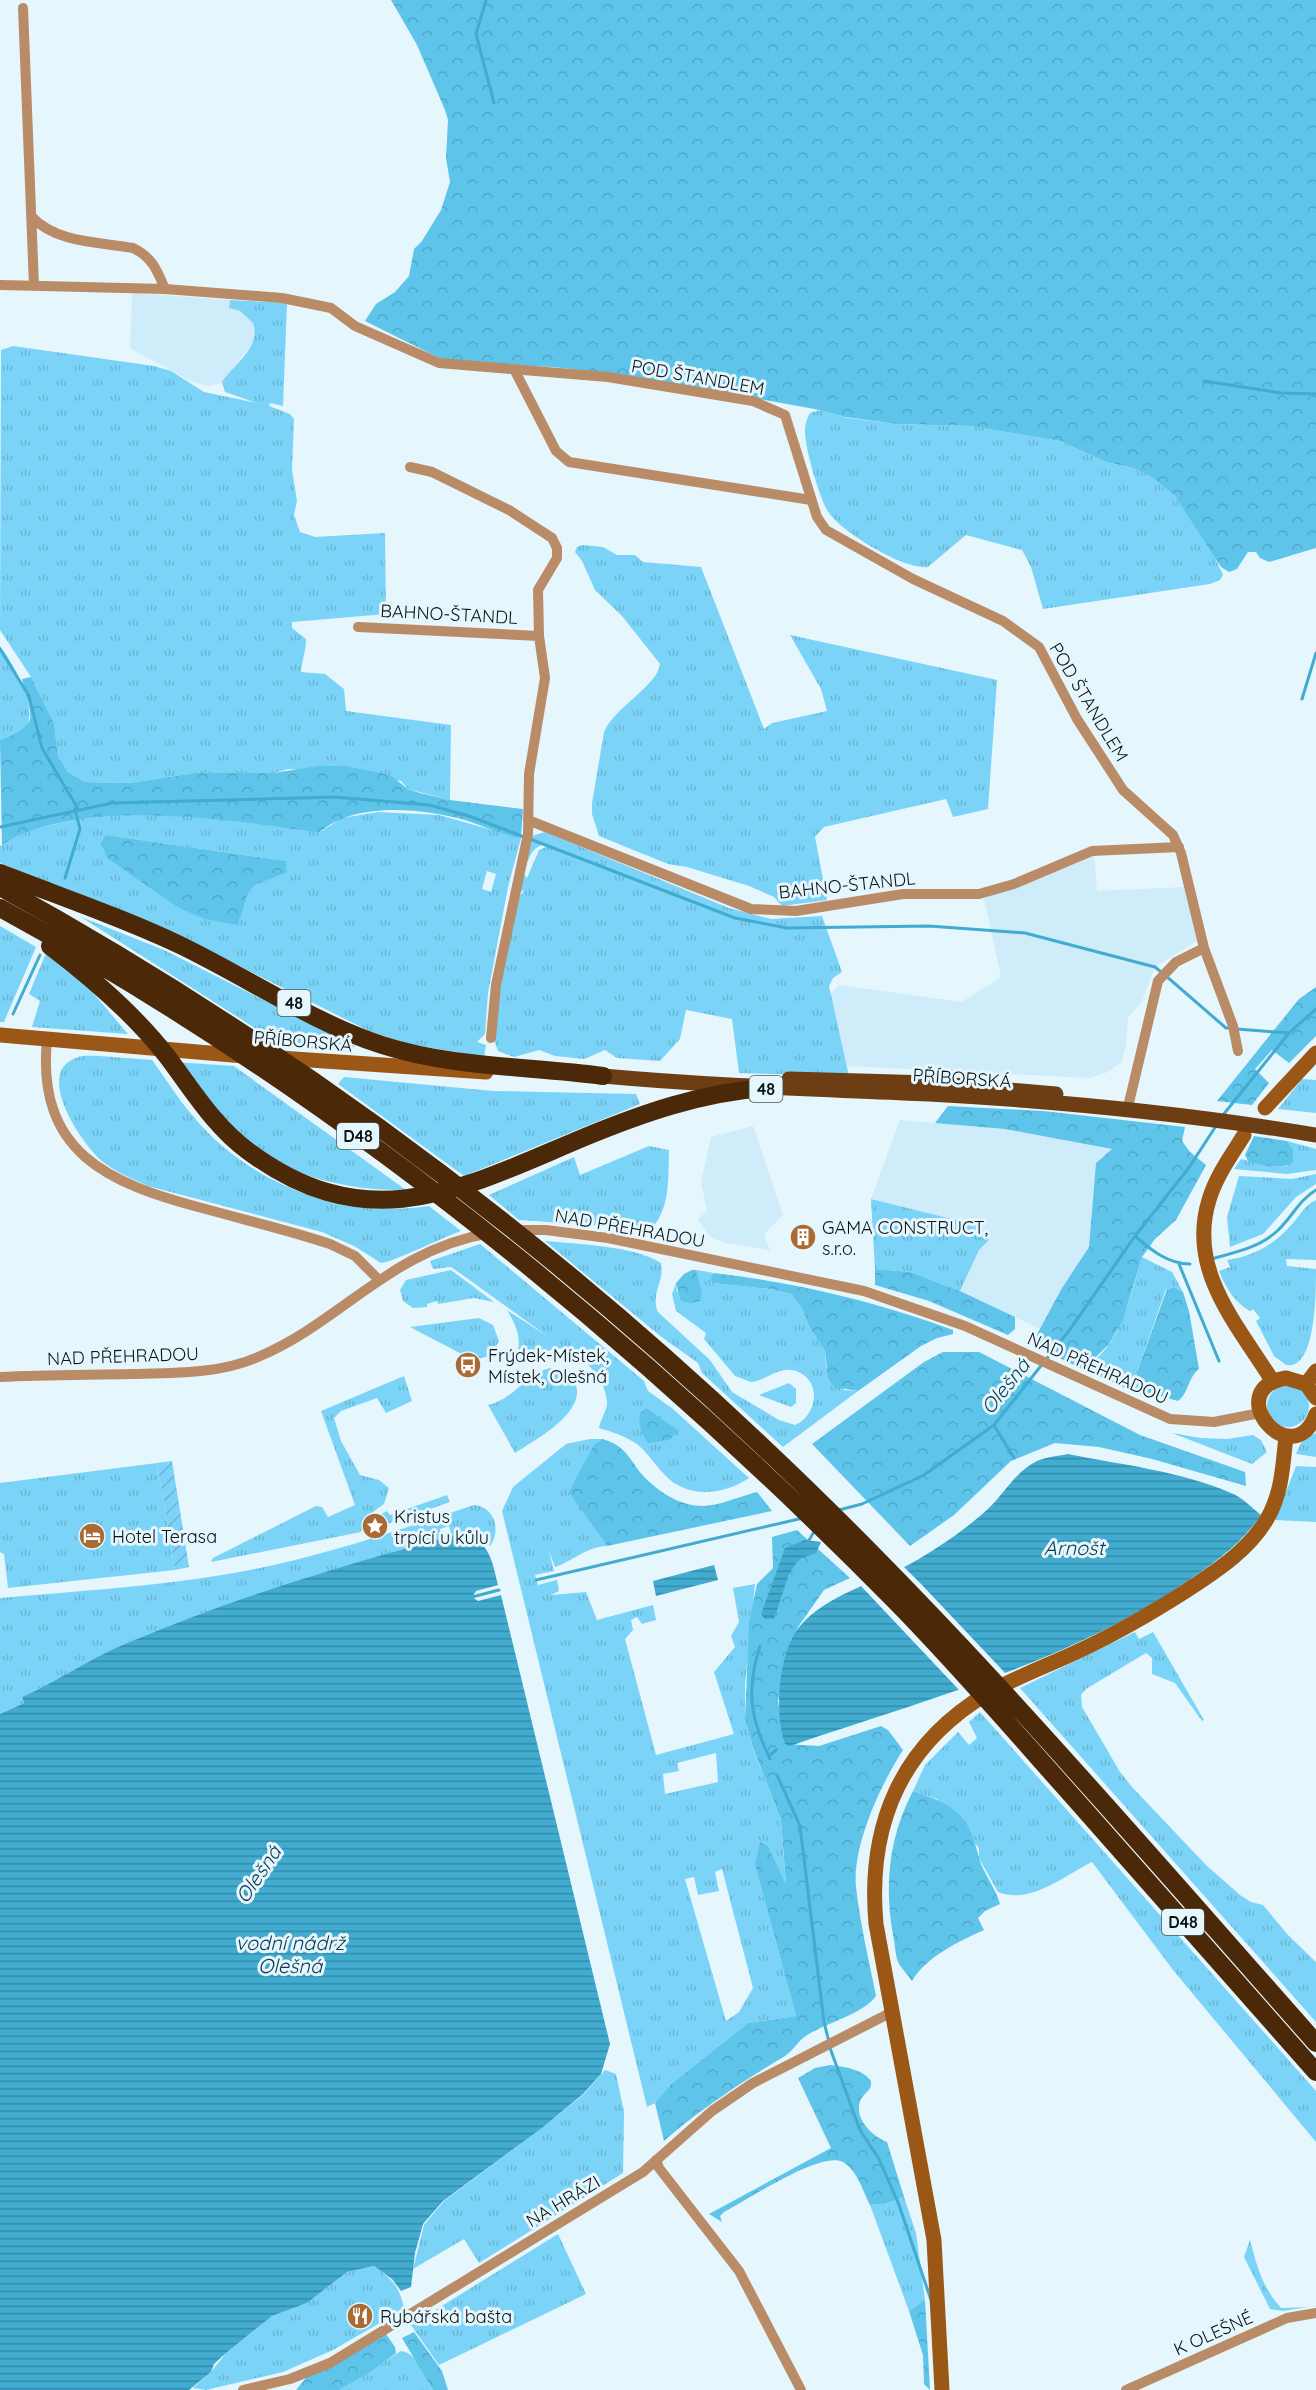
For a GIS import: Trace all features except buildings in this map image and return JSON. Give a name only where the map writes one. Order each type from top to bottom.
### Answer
[{"type":"highway","name":"48","points":[[0,873],[179,945],[325,1020],[382,1045],[431,1058],[467,1063],[544,1068],[603,1076]]},
{"type":"highway","name":"D48","points":[[0,887],[143,970],[385,1131],[475,1199],[624,1322],[761,1444],[859,1541],[1010,1698],[1316,2043]]},
{"type":"highway","name":"D48","points":[[0,909],[133,985],[374,1147],[612,1336],[748,1458],[900,1606],[996,1710],[1316,2072]]},
{"type":"highway","points":[[0,909],[58,952],[112,998],[165,1054],[211,1117],[247,1151],[280,1172],[316,1187],[373,1199],[402,1200],[439,1194],[519,1167],[585,1137],[678,1103],[720,1093],[764,1088]]},
{"type":"main road","name":"PŘÍBORSKÁ","points":[[603,1076],[764,1088],[1128,1106]]},
{"type":"main road","name":"PŘÍBORSKÁ","points":[[603,1076],[931,1083],[1282,1125],[1316,1126]]},
{"type":"main road","name":"PŘÍBORSKÁ","points":[[1282,1125],[1316,1135]]},
{"type":"street","points":[[23,8],[34,286]]},
{"type":"street","points":[[32,217],[41,226],[54,233],[133,248],[145,254],[154,264],[165,289]]},
{"type":"street","name":"POD ŠTANDLEM","points":[[0,285],[165,289],[282,298],[331,309],[355,326],[439,363],[608,377],[753,401],[771,407],[785,416],[817,517],[826,531],[913,579],[1004,621],[1039,647],[1077,719],[1123,790],[1173,835],[1179,847],[1204,948],[1233,1026],[1238,1051]]},
{"type":"street","points":[[514,369],[556,451],[569,462],[811,500]]},
{"type":"street","name":"BAHNO-ŠTANDL","points":[[410,467],[432,472],[509,510],[552,538],[557,548],[557,558],[538,590],[539,636],[545,678],[529,774],[527,838],[496,985],[491,1038]]},
{"type":"street","name":"BAHNO-ŠTANDL","points":[[358,627],[539,636]]},
{"type":"street","name":"BAHNO-ŠTANDL","points":[[528,820],[751,909],[785,911],[903,894],[979,894],[1014,884],[1092,851],[1179,847]]},
{"type":"street","points":[[1128,1106],[1158,981],[1176,962],[1204,948]]},
{"type":"street","name":"PŘÍBORSKÁ","points":[[0,1035],[441,1071],[603,1076]]},
{"type":"street","points":[[47,1039],[46,1076],[60,1124],[73,1144],[99,1169],[143,1192],[330,1244],[355,1256],[378,1279]]},
{"type":"street","points":[[1265,1108],[1316,1053]]},
{"type":"street","points":[[1244,1135],[1222,1171],[1209,1200],[1203,1226],[1204,1255],[1214,1288],[1273,1382]]},
{"type":"street","name":"NAD PŘEHRADOU","points":[[0,1377],[188,1372],[257,1358],[290,1341],[378,1279],[426,1253],[461,1240],[500,1232],[546,1230],[579,1234],[864,1292],[929,1312],[1170,1419],[1214,1422],[1260,1413]]},
{"type":"street","points":[[1306,1384],[1316,1371]]},
{"type":"street","points":[[1316,1398],[1306,1384],[1293,1378],[1273,1382],[1261,1396],[1260,1413],[1270,1429],[1286,1436],[1304,1431],[1316,1416]]},
{"type":"street","points":[[942,2390],[934,2240],[876,1924],[873,1888],[876,1850],[885,1817],[905,1772],[940,1728],[963,1709],[990,1692],[1138,1621],[1209,1576],[1240,1552],[1260,1530],[1272,1509],[1279,1486],[1286,1436]]},
{"type":"street","name":"NA HRÁZI","points":[[243,2390],[290,2379],[330,2363],[644,2172],[712,2111],[753,2083],[892,2012]]},
{"type":"street","points":[[656,2160],[659,2168],[739,2271],[801,2390]]},
{"type":"street","name":"K OLEŠNÉ","points":[[1126,2390],[1287,2318],[1316,2313]]},
{"type":"shaded area","points":[[132,293],[230,300],[229,308],[240,311],[253,323],[254,337],[250,346],[222,383],[207,386],[190,381],[130,348]]},
{"type":"shaded area","points":[[1094,855],[1097,891],[1186,887],[1198,940],[1155,967],[1142,1001],[1128,1018],[1126,1046],[1121,1063],[1105,1073],[1090,1078],[847,1066],[830,994],[839,985],[962,1002],[1001,977],[984,898]]},
{"type":"shaded area","points":[[900,1120],[1005,1129],[1112,1149],[1096,1163],[1089,1247],[1062,1288],[1040,1329],[960,1291],[979,1250],[989,1241],[980,1226],[871,1199]]},
{"type":"shaded area","points":[[753,1126],[783,1215],[764,1234],[770,1250],[725,1243],[709,1236],[698,1219],[707,1211],[701,1182],[711,1137]]},
{"type":"green space","points":[[391,0],[1316,0],[1316,548],[1269,562],[1260,558],[1256,552],[1248,552],[1237,569],[1229,572],[1221,567],[1175,496],[1153,478],[1133,468],[1106,462],[1060,441],[971,426],[896,424],[845,417],[820,410],[625,375],[553,367],[447,362],[365,321],[376,304],[395,292],[409,276],[414,249],[422,241],[441,210],[450,182],[446,158],[448,120],[445,110],[417,45]]},
{"type":"green space","points":[[230,300],[287,303],[283,406],[270,403],[269,406],[290,414],[294,419],[292,470],[297,501],[294,515],[300,532],[315,537],[385,533],[386,614],[292,622],[292,628],[306,639],[301,672],[325,674],[344,689],[346,711],[451,725],[450,800],[408,789],[401,781],[289,769],[273,773],[195,773],[129,783],[85,782],[68,772],[58,756],[54,723],[31,677],[0,630],[1,350],[13,346],[154,366],[171,371],[204,392],[257,403],[225,392],[222,382],[250,348],[254,332],[253,323],[240,311],[229,308]]},
{"type":"green space","points":[[820,410],[848,418],[896,424],[971,426],[1060,441],[1106,462],[1133,468],[1153,478],[1175,496],[1211,549],[1223,575],[1220,580],[1210,584],[1043,609],[1031,567],[1022,550],[966,535],[928,567],[904,563],[860,540],[836,521],[825,507],[813,473],[805,437],[805,426],[810,413]]},
{"type":"green space","points":[[582,545],[603,547],[617,555],[635,555],[643,562],[701,567],[764,729],[772,723],[827,711],[821,689],[790,635],[997,680],[988,809],[953,817],[946,799],[824,827],[815,837],[827,900],[782,906],[774,897],[749,886],[687,867],[668,864],[599,836],[592,814],[592,803],[604,732],[616,714],[652,680],[660,664],[622,616],[595,590],[582,561],[575,552],[577,547]]},
{"type":"green space","points":[[0,646],[12,663],[23,686],[27,698],[29,720],[25,729],[0,740]]},
{"type":"green space","points":[[31,677],[54,723],[58,756],[68,772],[85,782],[129,783],[195,773],[273,773],[319,766],[346,766],[390,775],[408,789],[420,793],[450,800],[523,809],[521,838],[448,816],[429,812],[389,810],[351,816],[319,833],[201,818],[113,816],[72,821],[34,830],[2,845],[0,740],[28,724],[30,711],[22,679]]},
{"type":"green space","points":[[378,812],[439,815],[521,838],[508,887],[488,993],[485,1034],[477,1042],[486,1045],[484,1057],[408,1044],[369,1031],[205,949],[0,863],[0,846],[33,831],[71,821],[112,816],[200,818],[319,833],[342,818]],"holes":[[[106,835],[285,861],[287,871],[255,885],[247,893],[238,925],[127,872],[108,859]],[[487,871],[496,874],[491,892],[482,889]]]},
{"type":"green space","points":[[545,832],[729,908],[771,919],[822,916],[842,972],[833,978],[829,986],[849,1076],[739,1073],[732,1019],[686,1010],[680,1039],[660,1061],[617,1058],[605,1050],[584,1059],[555,1056],[539,1050],[514,1057],[498,1051],[494,1040],[503,963],[520,895],[525,890],[520,892],[532,836]],"holes":[[[542,845],[546,847],[539,850],[527,878],[524,874],[532,853]]]},
{"type":"green space","points":[[106,835],[286,861],[287,872],[255,885],[248,893],[238,925],[205,919],[179,908],[108,859],[101,843]]},
{"type":"green space","points":[[81,917],[164,950],[355,1046],[349,1051],[283,1046]]},
{"type":"green space","points":[[0,926],[36,947],[4,1022],[0,1022]]},
{"type":"green space","points":[[46,953],[83,981],[128,1034],[32,1027],[40,1001],[29,994]]},
{"type":"green space","points":[[1316,987],[1316,1036],[1289,1063],[1272,1050],[1255,1069],[1269,1083],[1252,1105],[1217,1101],[1299,999]]},
{"type":"green space","points":[[99,1056],[152,1060],[177,1096],[215,1140],[241,1161],[269,1178],[331,1201],[364,1207],[396,1209],[429,1206],[461,1231],[396,1259],[381,1263],[354,1246],[322,1232],[148,1186],[131,1178],[108,1166],[94,1154],[74,1126],[60,1093],[59,1078],[64,1066],[78,1057]]},
{"type":"green space","points":[[174,1062],[234,1066],[406,1190],[362,1188],[340,1184],[298,1172],[278,1163],[233,1130]]},
{"type":"green space","points":[[344,1077],[493,1091],[636,1094],[640,1104],[464,1176],[338,1084]]},
{"type":"green space","points":[[1302,1079],[1316,1080],[1316,1113],[1278,1109]]},
{"type":"green space","points":[[948,1106],[1043,1111],[1185,1127],[1182,1141],[1190,1152],[1206,1165],[1176,1220],[1155,1239],[1142,1257],[1123,1320],[1109,1344],[1088,1365],[1080,1368],[1035,1346],[1035,1338],[1062,1288],[1089,1247],[1096,1163],[1112,1149],[1005,1129],[935,1123]]},
{"type":"green space","points":[[1254,1136],[1287,1141],[1293,1149],[1293,1162],[1277,1167],[1248,1161],[1245,1155]]},
{"type":"green space","points":[[1287,1141],[1316,1149],[1316,1170],[1287,1174],[1234,1169],[1241,1159],[1275,1167],[1287,1166],[1293,1149]]},
{"type":"green space","points":[[649,1146],[669,1150],[665,1202],[662,1212],[651,1229],[519,1220],[489,1195],[574,1157],[580,1175]]},
{"type":"green space","points":[[1316,1174],[1316,1184],[1296,1197],[1263,1234],[1230,1247],[1227,1217],[1239,1176],[1292,1179]]},
{"type":"green space","points":[[871,1199],[980,1226],[989,1240],[979,1250],[960,1291],[911,1272],[875,1269]]},
{"type":"green space","points":[[1316,1200],[1316,1260],[1286,1259],[1287,1266],[1316,1269],[1312,1329],[1309,1344],[1303,1356],[1296,1364],[1286,1365],[1274,1356],[1256,1321],[1260,1318],[1253,1309],[1250,1311],[1235,1299],[1219,1271],[1230,1267],[1227,1260],[1255,1252],[1272,1243],[1306,1207]]},
{"type":"green space","points":[[545,1241],[621,1249],[650,1257],[661,1263],[661,1276],[656,1293],[658,1312],[710,1360],[732,1392],[779,1420],[795,1425],[809,1412],[814,1395],[808,1379],[801,1373],[791,1370],[781,1371],[751,1382],[735,1376],[704,1339],[706,1333],[676,1311],[672,1294],[676,1283],[677,1292],[697,1281],[696,1270],[714,1273],[710,1277],[712,1283],[770,1289],[791,1294],[801,1305],[810,1328],[825,1351],[826,1367],[844,1390],[858,1391],[783,1447],[702,1373],[698,1363],[659,1335]]},
{"type":"green space","points":[[480,1244],[644,1381],[648,1391],[673,1409],[749,1478],[728,1488],[706,1492],[684,1488],[674,1483],[637,1444],[623,1436],[599,1428],[607,1404],[602,1384],[586,1363],[563,1348],[529,1354],[512,1367],[519,1344],[515,1325],[507,1310],[547,1336],[451,1267],[433,1269],[430,1261]]},
{"type":"green space","points":[[1142,1257],[1172,1272],[1183,1292],[1174,1287],[1166,1289],[1136,1375],[1149,1393],[1143,1396],[1080,1368],[1094,1361],[1114,1336],[1128,1304]]},
{"type":"green space","points":[[875,1269],[911,1272],[960,1291],[1015,1317],[1015,1329],[1008,1335],[929,1301],[875,1285]]},
{"type":"green space","points":[[451,1270],[494,1302],[474,1298],[438,1304],[437,1301],[427,1304],[427,1307],[413,1308],[403,1301],[400,1290],[406,1280]]},
{"type":"green space","points":[[696,1270],[702,1293],[700,1301],[691,1303],[681,1301],[676,1283],[684,1274]]},
{"type":"green space","points":[[714,1273],[835,1294],[894,1310],[953,1330],[953,1334],[937,1338],[921,1346],[858,1391],[834,1387],[828,1378],[825,1351],[810,1328],[801,1306],[791,1294],[770,1289],[712,1283],[710,1277]]},
{"type":"green space","points":[[1174,1287],[1183,1292],[1189,1311],[1199,1369],[1178,1401],[1149,1393],[1136,1375],[1167,1289]]},
{"type":"green space","points":[[479,1318],[493,1325],[499,1341],[490,1356],[473,1360],[410,1327]]},
{"type":"green space","points":[[943,1352],[979,1352],[1140,1435],[1245,1472],[1246,1486],[1152,1459],[1099,1447],[1055,1443],[1011,1461],[954,1515],[910,1546],[812,1444],[924,1362]]},
{"type":"green space","points":[[550,1368],[566,1373],[574,1381],[577,1396],[573,1406],[556,1425],[515,1453],[488,1405],[505,1398],[534,1375]]},
{"type":"green space","points":[[404,1376],[412,1401],[386,1413],[377,1398],[341,1411],[334,1418],[341,1441],[360,1475],[379,1480],[389,1488],[384,1504],[369,1515],[361,1532],[211,1562],[213,1558],[316,1506],[322,1507],[328,1517],[355,1505],[321,1411]]},
{"type":"green space","points":[[789,1383],[796,1389],[796,1403],[791,1407],[759,1395]]},
{"type":"green space","points":[[1288,1385],[1296,1386],[1303,1391],[1308,1398],[1308,1414],[1303,1421],[1296,1426],[1288,1427],[1280,1426],[1273,1421],[1268,1414],[1267,1406],[1268,1398],[1273,1391],[1280,1386]]},
{"type":"green space","points":[[646,1408],[679,1431],[669,1440],[648,1443],[639,1421],[640,1413]]},
{"type":"green space","points":[[1172,1433],[1201,1438],[1227,1439],[1253,1435],[1261,1440],[1267,1452],[1252,1464]]},
{"type":"green space","points":[[1316,1433],[1316,1457],[1296,1454],[1303,1438]]},
{"type":"green space","points":[[602,1439],[594,1444],[570,1492],[607,1546],[593,1548],[555,1567],[549,1551],[554,1571],[535,1575],[538,1585],[557,1580],[559,1591],[551,1595],[586,1592],[597,1620],[653,1605],[656,1620],[642,1624],[637,1617],[631,1620],[633,1630],[625,1639],[656,1755],[734,1734],[714,1672],[735,1647],[731,1636],[739,1622],[733,1588],[755,1584],[745,1685],[745,1719],[753,1749],[781,1820],[786,1887],[768,1847],[755,1865],[796,2016],[748,2023],[671,2084],[655,2103],[647,2107],[502,1511],[513,1487],[566,1444]],"holes":[[[716,1753],[718,1782],[665,1794],[663,1774],[679,1771],[677,1763]],[[722,1869],[753,1988],[739,2012],[726,2021],[685,1879],[694,1877],[698,1895],[719,1891],[715,1872]]]},
{"type":"green space","points":[[602,1439],[620,1447],[652,1484],[675,1500],[709,1506],[757,1492],[772,1511],[607,1546],[569,1492],[594,1444]]},
{"type":"green space","points":[[172,1461],[189,1567],[175,1570],[157,1463]]},
{"type":"green space","points":[[157,1463],[175,1570],[8,1588],[4,1554],[0,1552],[0,1483]]},
{"type":"green space","points":[[1296,1466],[1316,1467],[1316,1522],[1275,1520]]},
{"type":"green space","points":[[447,1495],[450,1502],[367,1531],[372,1519],[387,1511],[390,1515]]},
{"type":"green space","points":[[474,1505],[486,1510],[494,1519],[495,1532],[491,1545],[486,1546],[464,1534],[452,1537],[449,1526],[440,1529],[442,1540],[283,1586],[127,1643],[22,1697],[24,1703],[0,1714],[0,1598],[171,1582],[259,1568],[352,1544]]},
{"type":"green space","points":[[797,1530],[850,1578],[824,1590],[798,1627],[789,1649],[778,1701],[785,1744],[819,1746],[881,1726],[888,1730],[903,1750],[877,1797],[863,1835],[856,1871],[860,1915],[876,1996],[863,2008],[805,2036],[785,2056],[693,2117],[664,2141],[655,2103],[671,2084],[748,2023],[796,2016],[755,1865],[760,1842],[768,1846],[786,1885],[781,1820],[753,1748],[745,1719],[749,1623],[757,1584],[773,1568],[772,1537]]},
{"type":"green space","points":[[1135,1632],[1139,1639],[1153,1632],[1204,1720],[1202,1721],[1175,1683],[1152,1674],[1152,1658],[1146,1653],[1086,1689],[1081,1695],[1082,1707],[1120,1772],[1133,1788],[1206,1865],[1240,1895],[1251,1902],[1263,1905],[1288,1935],[1316,1962],[1316,2022],[1020,1688]]},
{"type":"green space","points":[[980,1712],[1316,2091],[1316,2142],[1173,1970],[1092,1862],[1035,1892],[1010,1895],[998,1892],[979,1858],[979,1848],[937,1799],[913,1791],[925,1765],[958,1732],[969,1745],[977,1738],[969,1722]]},
{"type":"green space","points":[[913,1791],[940,1801],[958,1813],[965,1821],[981,1864],[1000,1904],[985,1911],[978,1918],[984,1930],[935,1957],[918,1972],[912,1981],[896,1956],[890,1916],[889,1879],[898,1826]]},
{"type":"green space","points":[[830,2065],[858,2071],[871,2081],[870,2088],[860,2101],[860,2114],[870,2131],[887,2142],[904,2197],[885,2204],[870,2205],[852,2170],[843,2162],[832,2160],[801,2170],[766,2188],[724,2212],[720,2216],[722,2222],[709,2214],[831,2148],[798,2078],[815,2068]]},
{"type":"green space","points":[[605,2070],[616,2074],[624,2112],[623,2173],[479,2263],[464,2239],[413,2269],[424,2225],[444,2201],[584,2094]]},
{"type":"green space","points":[[904,2197],[916,2233],[925,2300],[909,2311],[870,2205],[885,2204]]},
{"type":"green space","points":[[558,2234],[586,2294],[439,2365],[411,2325]]},
{"type":"green space","points":[[1250,2240],[1258,2267],[1274,2300],[1281,2308],[1308,2307],[1283,2311],[1270,2309],[1244,2257]]},
{"type":"green space","points":[[374,2266],[394,2284],[404,2309],[333,2350],[283,2372],[206,2390],[193,2388],[211,2372],[226,2353],[272,2316],[307,2303],[347,2272]]},
{"type":"green space","points":[[925,2300],[930,2390],[924,2384],[923,2355],[909,2311]]},
{"type":"green space","points":[[414,2332],[442,2371],[448,2390],[433,2390],[402,2338]]},
{"type":"green space","points":[[386,2334],[395,2347],[396,2353],[370,2372],[339,2390],[296,2390],[309,2374]]},
{"type":"green space","points":[[401,2351],[412,2356],[424,2372],[433,2390],[338,2390]]},
{"type":"water","name":"Arnošt","points":[[1068,1454],[1151,1469],[1212,1485],[1235,1495],[1261,1515],[1234,1546],[1203,1570],[1135,1614],[1088,1638],[1040,1659],[941,1696],[790,1746],[785,1744],[780,1717],[780,1684],[787,1651],[800,1626],[823,1606],[852,1590],[910,1564],[951,1538],[988,1509],[1016,1477],[1029,1466],[1044,1458]]},
{"type":"water","name":"vodní nádrž Olešná","points":[[464,1533],[485,1547],[498,1585],[476,1591],[472,1597],[478,1601],[501,1595],[610,2044],[601,2074],[583,2094],[542,2128],[443,2201],[423,2224],[415,2253],[411,2287],[401,2291],[392,2279],[374,2266],[347,2272],[307,2303],[272,2316],[226,2353],[214,2364],[211,2372],[189,2390],[0,2390],[0,1714],[24,1703],[22,1697],[100,1656],[168,1626],[293,1582]]},
{"type":"water","points":[[805,1540],[821,1542],[816,1553],[799,1559],[789,1574],[774,1619],[765,1619],[761,1614],[785,1548]]},
{"type":"water","points":[[714,1565],[718,1580],[656,1596],[653,1581]]},
{"type":"pier","points":[[902,1565],[1008,1676],[960,1691],[860,1585]]},
{"type":"waterway","points":[[486,0],[476,34],[494,103]]},
{"type":"waterway","points":[[1204,381],[1281,393],[1316,394]]},
{"type":"waterway","points":[[0,649],[29,696],[42,748],[78,809]]},
{"type":"waterway","points":[[1302,699],[1316,653]]},
{"type":"waterway","points":[[0,827],[112,803],[335,797],[429,805],[469,816],[524,837]]},
{"type":"waterway","points":[[65,878],[80,829],[75,809]]},
{"type":"waterway","points":[[530,839],[735,918],[787,928],[929,926],[1025,933],[1155,967],[1161,972]]},
{"type":"waterway","points":[[13,1014],[40,955]]},
{"type":"waterway","points":[[1166,976],[1226,1028],[1230,1028]]},
{"type":"waterway","name":"Olešná","points":[[1223,1115],[1289,1033],[1316,1009]]},
{"type":"waterway","points":[[1237,1029],[1289,1033]]},
{"type":"waterway","name":"Olešná","points":[[839,1510],[862,1504],[924,1475],[994,1425],[1071,1328],[1135,1236],[1188,1169],[1216,1126]]},
{"type":"waterway","points":[[1215,1258],[1262,1242],[1281,1227],[1305,1199],[1316,1190]]},
{"type":"waterway","points":[[1135,1236],[1167,1259],[1190,1264]]},
{"type":"waterway","points":[[1179,1264],[1219,1361]]},
{"type":"waterway","points":[[994,1425],[1014,1458]]},
{"type":"waterway","name":"Olešná","points":[[536,1580],[803,1518]]},
{"type":"waterway","points":[[808,1542],[815,1530]]},
{"type":"waterway","name":"Olešná","points":[[468,1598],[499,1590]]},
{"type":"waterway","points":[[760,1646],[753,1676],[752,1704],[758,1730],[770,1759]]},
{"type":"waterway","points":[[769,1756],[776,1750]]},
{"type":"waterway","points":[[777,1775],[800,1826],[824,2022],[829,2042]]},
{"type":"waterway","points":[[830,2048],[860,2130],[879,2159],[899,2205],[931,2300]]},
{"type":"place","name":"GAMA CONSTRUCT, s.r.o.","points":[[803,1237]]},
{"type":"place","name":"Frýdek-Místek, Místek, Olešná","points":[[468,1365]]},
{"type":"place","name":"Kristus trpící u kůlu","points":[[375,1526]]},
{"type":"place","name":"Hotel Terasa","points":[[92,1536]]},
{"type":"place","name":"Rybářská bašta","points":[[360,2316]]}]
